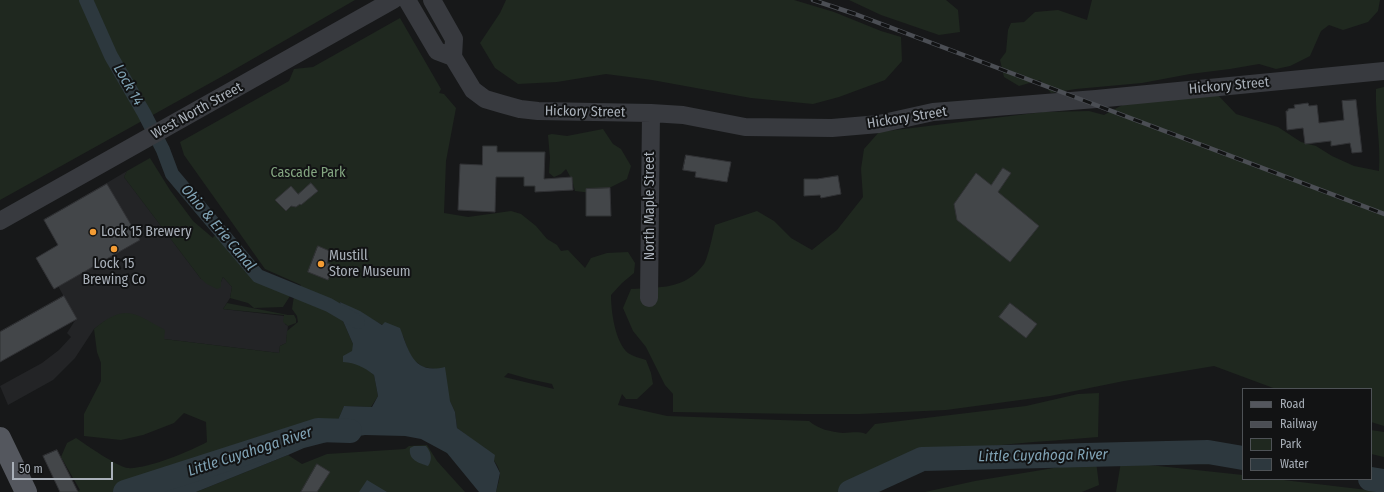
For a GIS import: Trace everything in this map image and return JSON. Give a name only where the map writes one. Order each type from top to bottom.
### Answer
[{"type":"main road","points":[[0,438],[26,492]]},
{"type":"street","name":"West North Street","points":[[0,221],[393,0]]},
{"type":"street","points":[[408,0],[437,51],[453,57],[454,39],[432,0]]},
{"type":"street","name":"Hickory Street","points":[[453,57],[472,90],[486,98],[520,109],[538,111],[683,115],[745,127],[832,128],[879,124],[933,112],[1096,99],[1384,71]]},
{"type":"street","name":"North Maple Street","points":[[649,298],[651,113]]},
{"type":"shaded area","points":[[127,171],[124,177],[201,279],[221,282],[223,277],[232,287],[230,298],[223,309],[284,316],[285,324],[288,326],[286,343],[280,346],[279,353],[164,339],[105,321],[94,329],[75,358],[53,380],[8,405],[0,386],[42,363],[59,350],[71,337],[67,333],[76,319],[57,284],[52,287],[36,258],[58,245],[44,220]]},
{"type":"green space","points":[[0,0],[355,0],[230,72],[0,200]]},
{"type":"green space","points":[[506,0],[794,0],[834,12],[881,31],[901,37],[902,61],[885,80],[839,97],[813,104],[751,98],[652,80],[606,74],[557,82],[518,84],[495,68],[480,43],[500,13]]},
{"type":"green space","points":[[849,0],[946,0],[958,10],[960,32],[939,35],[881,15]]},
{"type":"green space","points":[[1092,0],[1380,0],[1378,11],[1368,22],[1343,30],[1329,25],[1321,31],[1310,56],[1290,66],[1276,69],[1259,64],[1142,83],[1076,89],[1051,93],[1040,80],[1019,86],[1004,77],[1000,60],[1006,52],[1008,30],[1011,23],[1024,22],[1035,12],[1058,10],[1087,20]]},
{"type":"green space","name":"Cascade Park","points":[[400,18],[441,89],[439,93],[444,94],[456,108],[446,161],[444,213],[468,217],[511,211],[521,214],[536,226],[547,239],[557,245],[561,251],[568,250],[585,268],[591,258],[607,253],[628,252],[635,263],[634,273],[611,295],[613,317],[620,342],[628,353],[646,360],[653,384],[637,399],[626,399],[622,394],[618,405],[667,416],[809,421],[816,426],[829,431],[843,433],[857,432],[866,434],[875,424],[1026,406],[1078,394],[1099,393],[1098,437],[990,446],[926,457],[933,459],[922,459],[850,492],[496,492],[500,475],[498,467],[489,454],[457,428],[455,412],[435,369],[423,367],[411,358],[403,336],[340,302],[343,321],[353,344],[354,363],[364,367],[374,375],[378,396],[371,407],[344,406],[338,420],[318,430],[127,492],[75,492],[80,490],[61,457],[67,443],[76,438],[109,459],[127,468],[135,468],[156,463],[179,455],[207,442],[206,422],[184,413],[174,423],[143,435],[121,440],[84,436],[84,414],[101,381],[101,363],[97,352],[94,329],[114,316],[122,313],[130,313],[137,315],[165,330],[164,339],[279,353],[280,346],[286,343],[287,331],[298,322],[297,316],[292,309],[294,296],[301,285],[265,269],[184,155],[180,142],[289,81],[294,69],[313,67]],"holes":[[[508,373],[552,384],[554,389],[504,377]]]},
{"type":"green space","points":[[1384,87],[1384,426],[1372,422],[1372,388],[1273,388],[1214,366],[1124,381],[1050,396],[946,410],[860,414],[673,412],[673,394],[665,385],[646,347],[633,331],[623,308],[631,289],[671,286],[689,279],[706,261],[715,225],[757,211],[774,221],[791,238],[812,250],[837,230],[863,197],[861,169],[864,149],[879,132],[1043,112],[1089,111],[1104,115],[1126,103],[1217,94],[1236,114],[1278,127],[1301,142],[1316,146],[1332,156],[1354,166],[1379,171],[1376,89]]},
{"type":"green space","points":[[603,129],[613,144],[621,149],[631,166],[627,179],[609,188],[592,193],[575,191],[572,180],[566,169],[561,174],[554,177],[549,173],[550,158],[548,135],[552,134],[567,136]]},
{"type":"green space","points":[[150,158],[170,190],[193,221],[213,238],[214,236],[231,238],[245,250],[249,262],[270,277],[285,283],[290,296],[283,307],[254,308],[248,303],[230,298],[232,287],[223,277],[221,287],[217,289],[201,279],[124,177],[127,171]]},
{"type":"green space","points":[[227,303],[294,315],[296,323],[288,326],[283,322],[284,315],[223,309]]},
{"type":"green space","points":[[1372,430],[1384,432],[1384,457],[1372,454]]},
{"type":"green space","points":[[427,445],[437,461],[465,492],[196,492],[288,455],[302,464],[327,454],[405,449],[409,446]]},
{"type":"green space","points":[[1096,461],[1099,485],[1082,492],[925,492],[975,481]]},
{"type":"green space","points":[[1121,462],[1242,475],[1242,480],[1283,480],[1384,492],[1116,492]]},
{"type":"water","points":[[340,302],[360,311],[382,325],[385,322],[400,328],[410,353],[419,364],[426,368],[434,369],[445,367],[450,401],[455,412],[457,428],[495,455],[494,461],[500,473],[496,492],[479,492],[447,453],[421,439],[405,436],[365,435],[335,440],[304,448],[196,492],[127,492],[318,430],[338,420],[344,406],[372,407],[378,396],[374,375],[360,366],[343,362],[343,356],[352,351],[353,344],[343,321]]},
{"type":"water","points":[[414,446],[426,446],[428,448],[431,458],[428,466],[412,458],[410,448]]},
{"type":"water","points":[[367,480],[387,492],[359,492]]},
{"type":"building","points":[[1356,100],[1362,152],[1352,153],[1350,143],[1331,146],[1331,141],[1305,144],[1303,128],[1287,130],[1286,111],[1288,111],[1288,109],[1295,108],[1294,105],[1308,103],[1309,106],[1317,105],[1319,123],[1344,120],[1342,101]]},
{"type":"building","points":[[483,146],[497,146],[497,152],[545,152],[544,179],[572,177],[573,190],[535,192],[535,186],[524,186],[524,177],[496,177],[495,212],[458,210],[460,164],[482,165]]},
{"type":"building","points":[[686,155],[731,162],[727,182],[695,177],[696,172],[683,170]]},
{"type":"building","points":[[1003,168],[1011,173],[998,192],[1039,226],[1010,262],[957,220],[954,204],[976,173],[991,185]]},
{"type":"building","points":[[838,176],[841,194],[821,198],[820,195],[804,196],[804,179]]},
{"type":"building","points":[[311,183],[318,191],[301,205],[300,204],[296,207],[291,206],[286,211],[275,200],[291,186],[298,194]]},
{"type":"building","name":"Lock 15 Brewery","points":[[107,184],[140,240],[54,289],[36,258],[58,245],[44,220]]},
{"type":"building","points":[[610,188],[611,216],[586,216],[586,189]]},
{"type":"building","name":"Mustill Store Museum","points":[[318,246],[332,252],[327,263],[334,266],[328,280],[308,272]]},
{"type":"building","points":[[64,296],[77,319],[0,362],[0,332]]},
{"type":"building","points":[[1010,303],[1037,324],[1026,338],[999,317]]},
{"type":"building","points":[[57,450],[78,492],[60,492],[43,456]]},
{"type":"building","points":[[317,464],[330,472],[317,492],[301,492]]},
{"type":"waterway","name":"Ohio & Erie Canal","points":[[86,0],[111,56],[144,113],[163,150],[172,174],[258,276],[329,305],[358,322]]},
{"type":"waterway","name":"Little Cuyahoga River","points":[[125,492],[318,430],[350,431]]},
{"type":"waterway","name":"Little Cuyahoga River","points":[[850,492],[922,459],[1208,452],[1242,458]]},
{"type":"waterway","name":"Little Cuyahoga River","points":[[1372,479],[1384,481]]},
{"type":"railway","points":[[813,0],[855,14],[1384,214]]},
{"type":"place","name":"Lock 15 Brewery","points":[[93,232]]},
{"type":"place","name":"Lock 15 Brewing Co","points":[[114,249]]},
{"type":"place","name":"Mustill Store Museum","points":[[321,264]]},
{"type":"water label","name":"Lock 14","points":[[128,85]]}]
